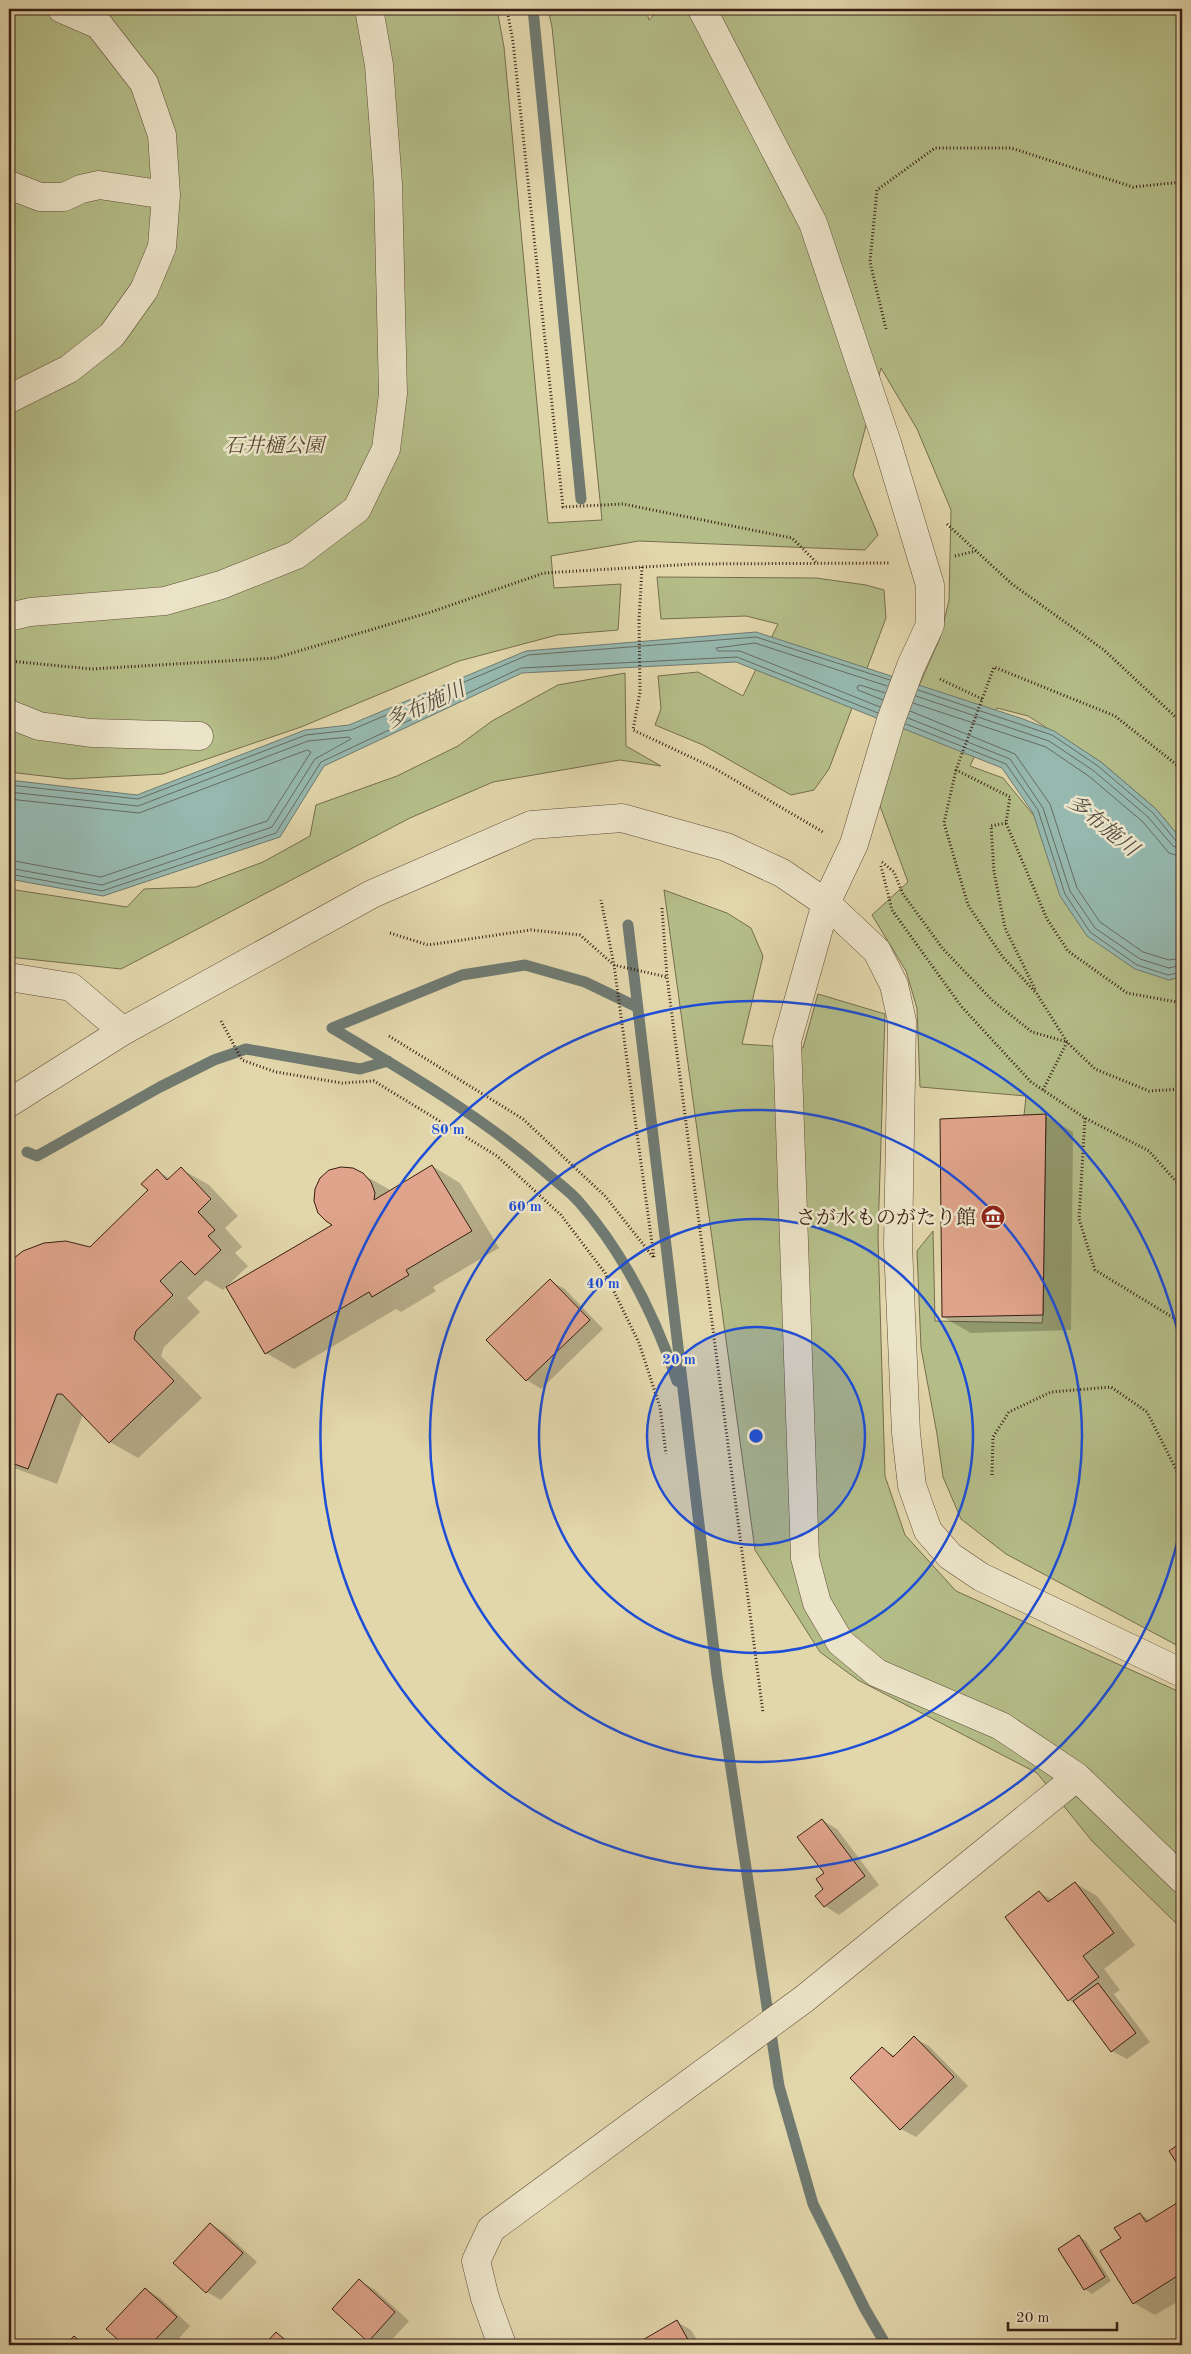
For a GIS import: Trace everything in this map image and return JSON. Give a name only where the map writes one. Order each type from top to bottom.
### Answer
[{"type":"street","points":[[9,399],[69,369],[112,335],[144,290],[162,247],[166,195],[162,135],[144,83],[99,25],[62,9]]},
{"type":"street","points":[[9,617],[30,612],[165,600],[221,586],[296,555],[356,509],[386,449],[393,394],[388,184],[380,65],[369,9]]},
{"type":"street","points":[[702,9],[813,223],[887,443],[930,585],[930,625],[911,666],[891,720],[854,844],[826,903],[787,1040],[805,1558],[817,1603],[840,1642],[877,1673],[1001,1726],[1077,1777],[1182,1879]]},
{"type":"street","points":[[9,184],[40,197],[64,197],[81,189],[98,185],[166,195]]},
{"type":"street","points":[[9,714],[38,726],[91,733],[198,736]]},
{"type":"street","points":[[9,1103],[123,1031],[372,894],[531,825],[622,818],[726,847],[782,873],[826,903],[877,951],[894,985],[902,1020],[898,1245],[906,1433],[912,1486],[928,1531],[950,1556],[980,1577],[1182,1673]]},
{"type":"street","points":[[9,977],[72,987],[123,1031]]},
{"type":"street","points":[[502,2345],[485,2298],[476,2262],[491,2229],[804,1999],[1077,1777]]},
{"type":"path","points":[[507,9],[513,42],[563,507],[623,504],[792,538],[817,563]]},
{"type":"path","points":[[887,335],[870,262],[877,190],[936,148],[1010,148],[1133,187],[1182,182]]},
{"type":"path","points":[[943,516],[947,524],[1012,584],[1104,650],[1182,724]]},
{"type":"path","points":[[9,661],[92,669],[275,658],[431,612],[544,573],[694,564],[924,563],[976,551]]},
{"type":"path","points":[[642,567],[639,620],[640,692],[633,730],[714,768],[825,833],[854,844]]},
{"type":"path","points":[[911,666],[982,699]]},
{"type":"path","points":[[1037,994],[1002,956],[968,905],[944,823],[956,770],[994,667],[1115,716],[1182,769]]},
{"type":"path","points":[[956,770],[1010,797],[1006,823],[1047,918],[1068,950],[1127,993],[1182,1003]]},
{"type":"path","points":[[1006,823],[991,826],[994,872],[1005,928],[1037,994],[1067,1042],[1094,1069],[1149,1091],[1182,1089]]},
{"type":"path","points":[[1067,1042],[1032,1032],[993,1001],[943,949],[903,894],[894,872],[880,860],[892,910],[961,1006],[1031,1082],[1085,1118],[1149,1151],[1182,1188]]},
{"type":"path","points":[[389,1036],[523,1119],[604,1196],[654,1258],[614,965],[601,900]]},
{"type":"path","points":[[662,908],[666,977],[763,1713]]},
{"type":"path","points":[[390,933],[428,945],[531,930],[580,935],[614,965],[666,977]]},
{"type":"path","points":[[221,1021],[242,1060],[276,1072],[342,1084],[374,1081],[497,1156],[562,1215],[605,1273],[639,1343],[660,1407],[666,1454]]},
{"type":"path","points":[[1043,1090],[1067,1042]]},
{"type":"path","points":[[1085,1118],[1079,1220],[1095,1270],[1182,1323]]},
{"type":"path","points":[[992,1475],[993,1436],[1009,1412],[1050,1392],[1111,1387],[1146,1412],[1182,1481]]},
{"type":"green space","name":"石井樋公園","points":[[9,9],[497,9],[504,47],[548,523],[602,520],[552,27],[548,9],[646,9],[649,20],[659,9],[1182,9],[1182,840],[1156,809],[1101,762],[1028,716],[997,708],[970,766],[1003,778],[1169,980],[1182,976],[1182,1648],[1006,1554],[961,1519],[943,1477],[921,1348],[917,1251],[933,1231],[935,1321],[1042,1323],[1046,1115],[1024,1115],[1026,1096],[920,1087],[917,1008],[906,971],[872,915],[908,882],[880,806],[907,713],[940,638],[949,600],[951,510],[917,429],[881,368],[853,475],[878,535],[865,550],[639,541],[551,556],[554,588],[621,584],[618,630],[557,635],[459,661],[301,727],[163,774],[69,779],[9,772]]},
{"type":"green space","points":[[657,577],[816,578],[866,585],[884,590],[886,618],[829,769],[814,790],[791,795],[703,745],[655,725],[661,709],[658,676],[698,672],[743,696],[778,624],[746,616],[661,619]]},
{"type":"green space","points":[[625,673],[626,746],[661,766],[620,760],[493,782],[410,818],[121,969],[9,957],[9,889],[127,907],[144,889],[196,887],[263,862],[310,836],[316,805],[397,776],[458,746],[492,721],[558,685]]},
{"type":"green space","points":[[664,890],[727,913],[751,928],[763,956],[742,1044],[803,1048],[818,994],[885,1014],[878,1236],[885,1476],[905,1535],[956,1591],[1182,1693],[1182,1929],[1092,1841],[1037,1773],[858,1680],[820,1652],[755,1550]]},
{"type":"water","name":"多布施川","points":[[756,632],[1023,719],[1054,731],[1101,762],[1156,809],[1182,840],[1182,976],[1169,980],[1135,969],[1087,936],[1060,896],[1033,813],[1002,768],[736,662],[522,673],[324,766],[280,837],[103,896],[9,879],[9,780],[137,795],[305,730],[349,725],[526,651]]},
{"type":"building","name":"さが水ものがたり館","points":[[1046,1114],[1043,1315],[942,1317],[940,1119]]},
{"type":"building","points":[[432,1165],[472,1231],[406,1270],[409,1275],[372,1297],[369,1292],[265,1354],[226,1287],[332,1225],[318,1213],[314,1201],[315,1189],[320,1178],[329,1170],[341,1167],[353,1168],[363,1173],[371,1182],[375,1193],[374,1200]]},
{"type":"building","points":[[181,1167],[211,1199],[198,1212],[215,1230],[208,1236],[221,1250],[195,1275],[181,1261],[160,1281],[173,1295],[136,1331],[134,1339],[174,1381],[109,1443],[62,1394],[57,1394],[28,1469],[9,1462],[9,1262],[23,1251],[44,1243],[66,1241],[90,1247],[148,1190],[141,1184],[157,1169],[167,1180]]},
{"type":"building","points":[[550,1279],[590,1320],[526,1381],[486,1340]]},
{"type":"building","points":[[822,1819],[865,1876],[824,1907],[815,1896],[823,1889],[816,1879],[824,1873],[797,1837]]},
{"type":"building","points":[[1075,1882],[1114,1933],[1083,1956],[1099,1977],[1068,2001],[1005,1917],[1039,1891],[1048,1902]]},
{"type":"building","points":[[1098,1983],[1136,2033],[1111,2052],[1073,2001]]},
{"type":"building","points":[[914,2036],[954,2077],[900,2130],[850,2078],[882,2047],[893,2057]]},
{"type":"building","points":[[1182,2142],[1182,2171],[1169,2151]]},
{"type":"building","points":[[1177,2203],[1182,2210],[1182,2273],[1133,2304],[1100,2251],[1121,2238],[1114,2228],[1140,2213],[1146,2222]]},
{"type":"building","points":[[210,2223],[243,2253],[206,2293],[173,2263]]},
{"type":"building","points":[[1079,2235],[1105,2277],[1084,2290],[1058,2249]]},
{"type":"building","points":[[359,2279],[395,2312],[368,2342],[332,2309]]},
{"type":"building","points":[[145,2288],[177,2317],[150,2345],[143,2341],[139,2345],[124,2345],[106,2329]]},
{"type":"building","points":[[677,2320],[691,2345],[634,2345]]},
{"type":"building","points":[[276,2332],[291,2345],[264,2345]]},
{"type":"building","points":[[74,2336],[84,2345],[65,2345]]},
{"type":"waterway","points":[[533,9],[581,499]]},
{"type":"waterway","points":[[628,925],[717,1676],[779,2086],[813,2204],[865,2309],[886,2345]]},
{"type":"waterway","points":[[332,1028],[462,975],[525,965],[585,982],[637,1007]]},
{"type":"waterway","points":[[332,1028],[414,1077],[467,1112],[519,1150],[576,1198],[625,1265],[649,1310],[677,1381]]},
{"type":"waterway","points":[[27,1152],[37,1156],[160,1087],[214,1060],[246,1049],[360,1069],[388,1061]]},
{"type":"place","name":"さが水ものがたり館","points":[[993,1217]]}]
